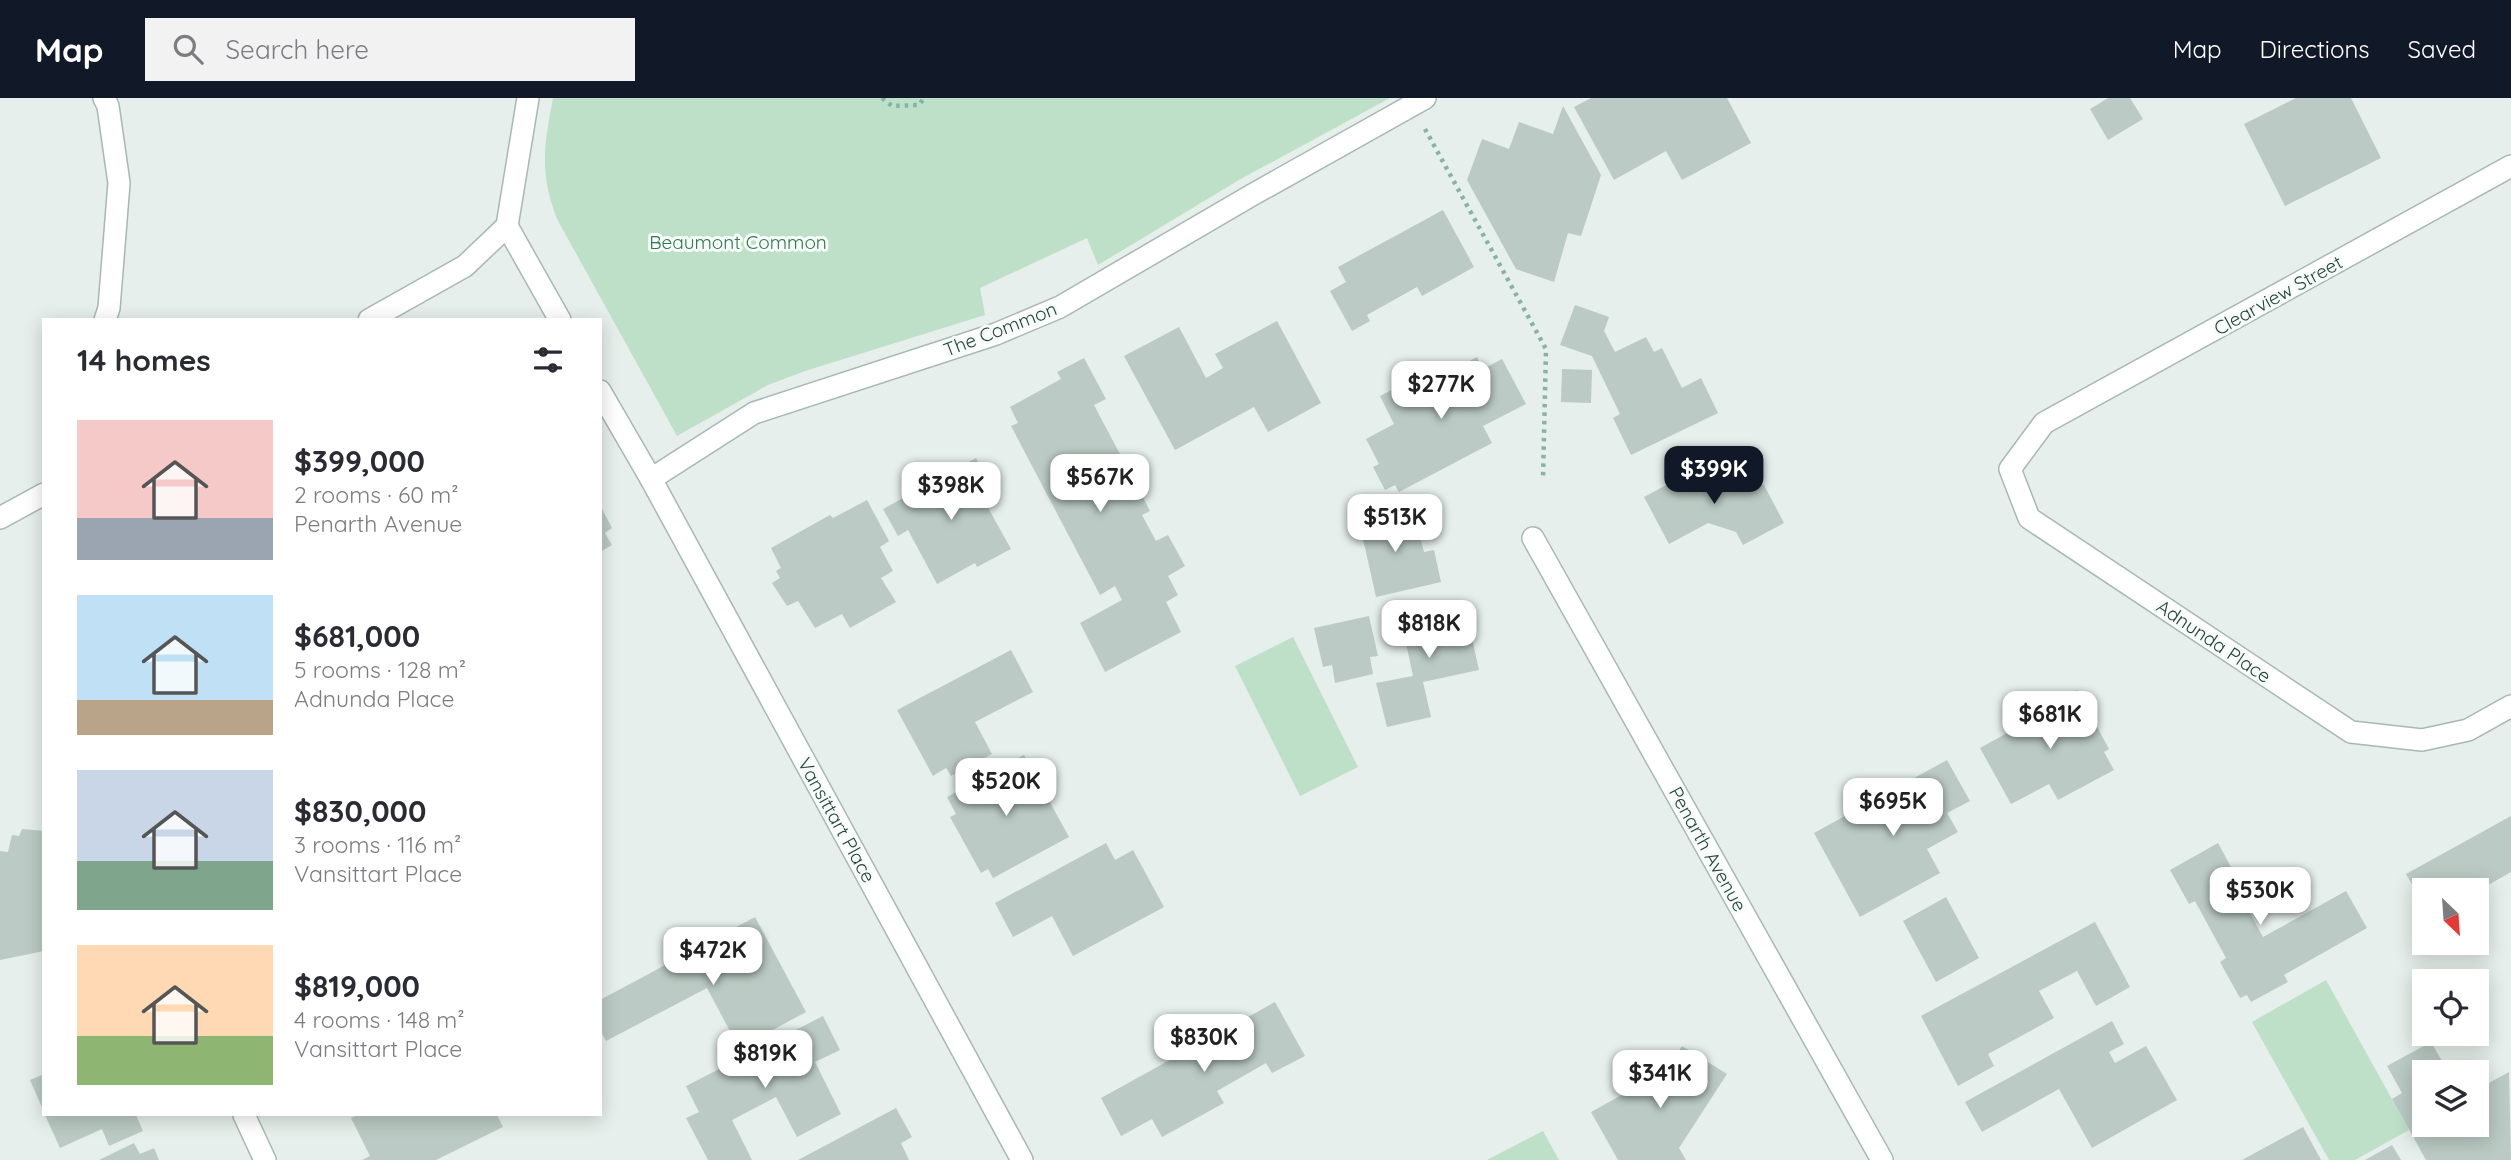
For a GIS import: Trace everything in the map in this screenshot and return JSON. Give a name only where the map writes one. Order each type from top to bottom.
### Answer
[{"type":"street","points":[[104,98],[108,106],[119,183],[109,308],[106,318]]},
{"type":"street","points":[[373,318],[465,266],[507,226],[528,98]]},
{"type":"street","name":"The Common","points":[[651,479],[754,413],[996,334],[1060,307],[1418,102]]},
{"type":"street","name":"Clearview Street","points":[[2044,423],[2511,166]]},
{"type":"street","points":[[507,226],[559,318]]},
{"type":"street","points":[[602,394],[651,479]]},
{"type":"street","name":"Adnunda Place","points":[[2044,423],[2010,469],[2029,518],[2351,732],[2422,740],[2468,730],[2511,706]]},
{"type":"street","name":"Vansittart Place","points":[[651,479],[1022,1160]]},
{"type":"street","points":[[0,518],[42,495]]},
{"type":"street","name":"Penarth Avenue","points":[[1532,538],[1882,1160]]},
{"type":"street","points":[[244,1116],[265,1160]]},
{"type":"path","points":[[882,98],[892,106],[919,105],[924,98]]},
{"type":"path","points":[[1418,102],[1546,349],[1543,478]]},
{"type":"green space","name":"Beaumont Common","points":[[553,98],[1390,98],[1239,180],[1098,265],[1087,238],[980,288],[985,315],[768,385],[677,436],[557,219],[545,173],[547,131]]},
{"type":"green space","points":[[1293,637],[1358,767],[1300,796],[1235,666]]},
{"type":"green space","points":[[2326,980],[2409,1130],[2355,1160],[2329,1160],[2252,1022]]},
{"type":"green space","points":[[1543,1131],[1559,1160],[1487,1160]]},
{"type":"building","points":[[1591,98],[1727,98],[1751,143],[1682,180],[1666,151],[1614,180],[1574,107]]},
{"type":"building","points":[[2108,98],[2130,98],[2143,119],[2108,140],[2090,109]]},
{"type":"building","points":[[2296,98],[2351,98],[2381,158],[2285,206],[2244,124]]},
{"type":"building","points":[[1563,106],[1601,175],[1581,236],[1568,233],[1554,282],[1516,269],[1467,180],[1482,139],[1509,149],[1519,122],[1553,134]]},
{"type":"building","points":[[1443,210],[1474,267],[1422,296],[1417,287],[1367,315],[1370,321],[1352,331],[1330,291],[1346,282],[1338,267]]},
{"type":"building","points":[[1575,305],[1609,317],[1604,331],[1615,352],[1646,337],[1654,352],[1662,348],[1682,388],[1701,378],[1718,413],[1631,455],[1613,418],[1620,414],[1592,356],[1560,345]]},
{"type":"building","points":[[1277,321],[1321,403],[1268,432],[1254,407],[1175,450],[1124,356],[1179,327],[1206,378],[1223,368],[1215,354]]},
{"type":"building","points":[[1477,357],[1483,369],[1502,359],[1526,404],[1483,426],[1492,443],[1399,492],[1395,485],[1385,490],[1373,467],[1379,464],[1366,439],[1394,424],[1380,396],[1414,378],[1419,388]]},
{"type":"building","points":[[1084,358],[1106,399],[1094,405],[1150,511],[1142,515],[1156,541],[1168,535],[1185,566],[1168,576],[1178,595],[1166,602],[1181,632],[1105,672],[1080,623],[1122,600],[1115,586],[1100,595],[1011,426],[1018,423],[1010,407],[1061,379],[1057,372]]},
{"type":"building","points":[[1562,369],[1592,370],[1591,403],[1561,402]]},
{"type":"building","points":[[976,458],[997,498],[986,504],[1011,549],[977,567],[975,563],[937,584],[908,530],[898,536],[883,509]]},
{"type":"building","points":[[1702,466],[1764,485],[1784,523],[1743,545],[1736,532],[1708,523],[1669,544],[1644,497]]},
{"type":"building","points":[[867,500],[889,541],[880,547],[893,571],[881,578],[896,602],[850,628],[842,614],[815,628],[798,601],[787,606],[772,583],[780,578],[776,571],[781,568],[771,548],[830,515],[833,518]]},
{"type":"building","points":[[1394,504],[1401,537],[1419,533],[1424,552],[1434,550],[1441,582],[1376,597],[1357,512]]},
{"type":"building","points":[[602,509],[612,528],[605,533],[612,545],[602,551]]},
{"type":"building","points":[[1464,602],[1479,670],[1423,682],[1431,717],[1387,727],[1376,683],[1413,676],[1400,615]]},
{"type":"building","points":[[1369,616],[1378,656],[1370,657],[1373,674],[1335,683],[1332,665],[1323,667],[1314,628]]},
{"type":"building","points":[[1011,650],[1033,692],[975,722],[992,754],[951,776],[946,768],[933,776],[897,710]]},
{"type":"building","points":[[2077,690],[2109,749],[2104,752],[2114,770],[2058,800],[2049,784],[2011,804],[1980,748],[2018,727],[2016,723]]},
{"type":"building","points":[[1024,755],[1069,837],[993,878],[988,869],[981,873],[950,817],[956,814],[947,797]]},
{"type":"building","points":[[1947,760],[1970,801],[1947,813],[1958,832],[1927,849],[1940,873],[1860,917],[1814,833]]},
{"type":"building","points":[[2511,816],[2511,872],[2489,885],[2489,878],[2412,878],[2412,885],[2406,874]]},
{"type":"building","points":[[22,829],[42,831],[42,951],[0,960],[0,851],[8,852],[12,835],[19,836]]},
{"type":"building","points":[[1106,843],[1115,860],[1133,850],[1164,907],[1073,956],[1052,916],[1013,937],[995,903]]},
{"type":"building","points":[[2218,843],[2237,878],[2232,881],[2263,937],[2346,891],[2367,928],[2284,975],[2288,982],[2251,1002],[2247,995],[2240,998],[2220,962],[2226,958],[2195,901],[2189,904],[2170,870]]},
{"type":"building","points":[[1946,897],[1979,958],[1936,982],[1903,921]]},
{"type":"building","points":[[755,917],[806,1012],[739,1048],[707,988],[606,1041],[602,1034],[602,999]]},
{"type":"building","points":[[2095,922],[2130,987],[2096,1006],[2077,971],[2039,991],[2054,1018],[1988,1054],[1994,1066],[1958,1086],[1921,1016]]},
{"type":"building","points":[[1275,1002],[1305,1056],[1272,1073],[1266,1063],[1217,1091],[1224,1103],[1162,1137],[1152,1119],[1121,1136],[1101,1098]]},
{"type":"building","points":[[823,1016],[840,1050],[815,1062],[841,1114],[797,1137],[776,1097],[732,1120],[752,1160],[708,1160],[686,1118],[699,1112],[686,1086]]},
{"type":"building","points":[[2112,1021],[2124,1044],[2109,1052],[2115,1063],[2146,1046],[2177,1100],[2092,1148],[2059,1089],[1982,1132],[1965,1102]]},
{"type":"building","points":[[1682,1046],[1727,1074],[1679,1148],[1686,1160],[1618,1160],[1591,1112],[1667,1070]]},
{"type":"building","points":[[2424,1046],[2433,1046],[2441,1060],[2412,1060],[2412,1135],[2392,1099],[2402,1093],[2387,1066]]},
{"type":"building","points":[[2509,1072],[2511,1160],[2426,1160],[2413,1137],[2489,1137],[2489,1083]]},
{"type":"building","points":[[42,1075],[42,1107],[30,1080]]},
{"type":"building","points":[[896,1108],[912,1137],[901,1143],[909,1160],[798,1160]]},
{"type":"building","points":[[45,1116],[136,1116],[143,1131],[109,1146],[102,1129],[60,1148]]},
{"type":"building","points":[[498,1116],[503,1127],[436,1160],[362,1160],[370,1156],[351,1118]]},
{"type":"building","points":[[2303,1127],[2321,1160],[2242,1160]]},
{"type":"building","points":[[134,1143],[140,1154],[154,1148],[159,1160],[99,1160]]},
{"type":"building","points":[[2392,1145],[2401,1160],[2365,1160]]}]
